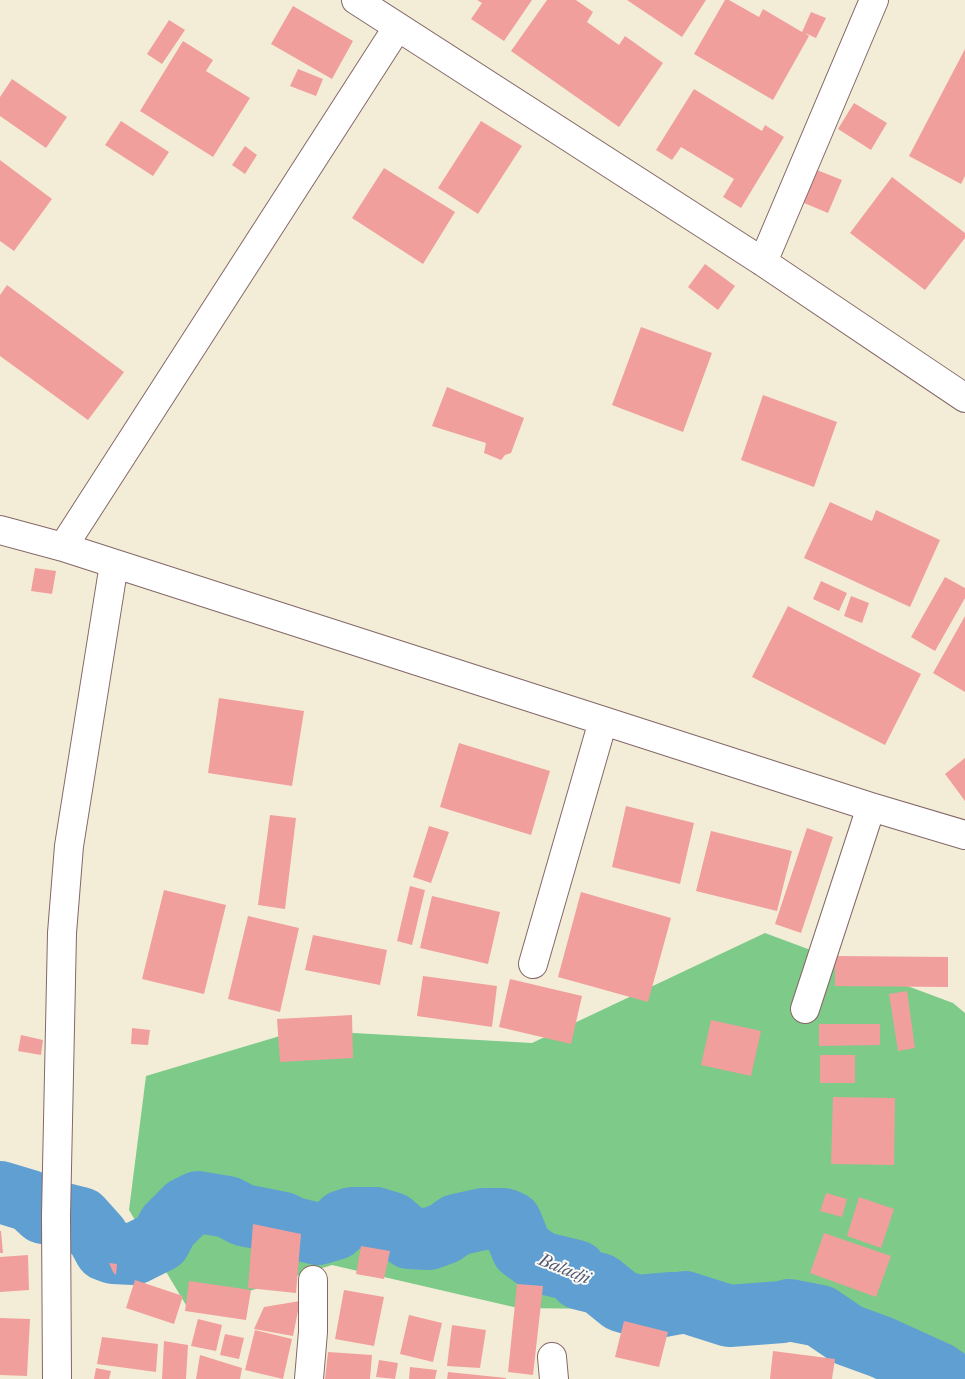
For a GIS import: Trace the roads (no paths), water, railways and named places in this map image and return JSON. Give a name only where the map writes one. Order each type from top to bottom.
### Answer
[{"type":"street","points":[[356,0],[762,262],[965,398]]},
{"type":"street","points":[[762,262],[874,0]]},
{"type":"street","points":[[63,547],[397,28]]},
{"type":"street","points":[[0,530],[63,547],[871,807],[965,835]]},
{"type":"street","points":[[57,1379],[55,1259],[62,933],[66,875],[79,774],[114,564]]},
{"type":"street","points":[[533,964],[603,721]]},
{"type":"street","points":[[805,1009],[871,807]]},
{"type":"street","points":[[309,1379],[313,1332],[313,1280]]},
{"type":"waterway","name":"Baladji","points":[[0,1192],[30,1201],[43,1213],[81,1218],[98,1237],[105,1250],[113,1253],[134,1254],[160,1241],[168,1226],[186,1208],[198,1202],[228,1207],[243,1215],[283,1223],[293,1228],[318,1234],[335,1229],[343,1221],[352,1218],[376,1218],[392,1223],[409,1238],[429,1239],[445,1233],[456,1225],[483,1219],[504,1219],[511,1222],[522,1249],[536,1259],[543,1263],[576,1271],[580,1279],[600,1284],[621,1301],[638,1306],[672,1303],[656,1306],[658,1307],[685,1302],[729,1316],[789,1310],[820,1316],[848,1335],[881,1347],[947,1379]]}]
